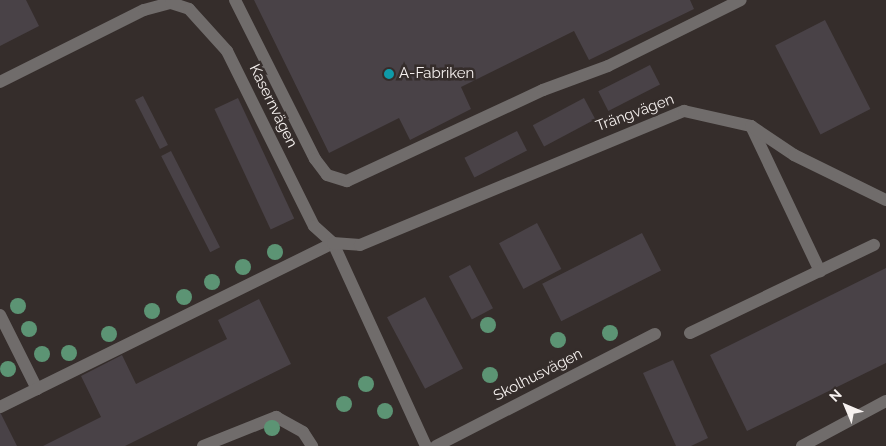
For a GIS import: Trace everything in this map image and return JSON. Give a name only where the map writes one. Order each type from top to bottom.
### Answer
[{"type":"street","points":[[235,0],[315,159],[328,175],[347,181],[542,90],[608,66],[742,0]]},
{"type":"street","name":"Kasernvägen","points":[[0,82],[144,10],[171,3],[189,9],[227,51],[314,226],[333,244]]},
{"type":"street","name":"Trängvägen","points":[[333,244],[360,245],[504,188],[617,135],[684,111],[751,126],[794,155],[886,200]]},
{"type":"street","points":[[751,126],[820,271]]},
{"type":"street","points":[[0,407],[333,244],[426,446]]},
{"type":"street","points":[[690,333],[874,245]]},
{"type":"street","points":[[0,316],[37,389]]},
{"type":"street","name":"Skolhusvägen","points":[[436,446],[655,334]]},
{"type":"street","points":[[802,446],[886,401]]},
{"type":"street","points":[[203,446],[276,417],[303,432],[312,446]]},
{"type":"building","points":[[0,0],[26,0],[39,26],[0,46]]},
{"type":"building","name":"A-Fabriken","points":[[254,0],[690,0],[694,9],[589,60],[574,31],[461,87],[471,109],[410,140],[399,118],[329,153]]},
{"type":"building","points":[[825,20],[870,109],[821,135],[775,45]]},
{"type":"building","points":[[650,65],[660,85],[608,111],[598,91]]},
{"type":"building","points":[[143,96],[168,145],[160,149],[135,100]]},
{"type":"building","points":[[238,98],[294,219],[271,230],[214,109]]},
{"type":"building","points":[[584,98],[595,119],[544,146],[533,125]]},
{"type":"building","points":[[517,131],[527,151],[474,177],[464,158]]},
{"type":"building","points":[[171,151],[220,247],[210,252],[161,156]]},
{"type":"building","points":[[537,223],[561,269],[523,289],[499,243]]},
{"type":"building","points":[[642,233],[661,270],[561,321],[542,284]]},
{"type":"building","points":[[470,265],[493,308],[472,320],[449,276]]},
{"type":"building","points":[[886,268],[886,363],[747,431],[710,355]]},
{"type":"building","points":[[425,297],[463,369],[425,389],[387,317]]},
{"type":"building","points":[[259,299],[291,364],[125,446],[43,446],[101,417],[81,376],[122,355],[136,384],[227,339],[218,320]]},
{"type":"building","points":[[673,360],[708,438],[691,446],[676,446],[643,373]]},
{"type":"building","points":[[0,412],[17,446],[0,446]]},
{"type":"place","name":"A-Fabriken","points":[[389,74]]}]
